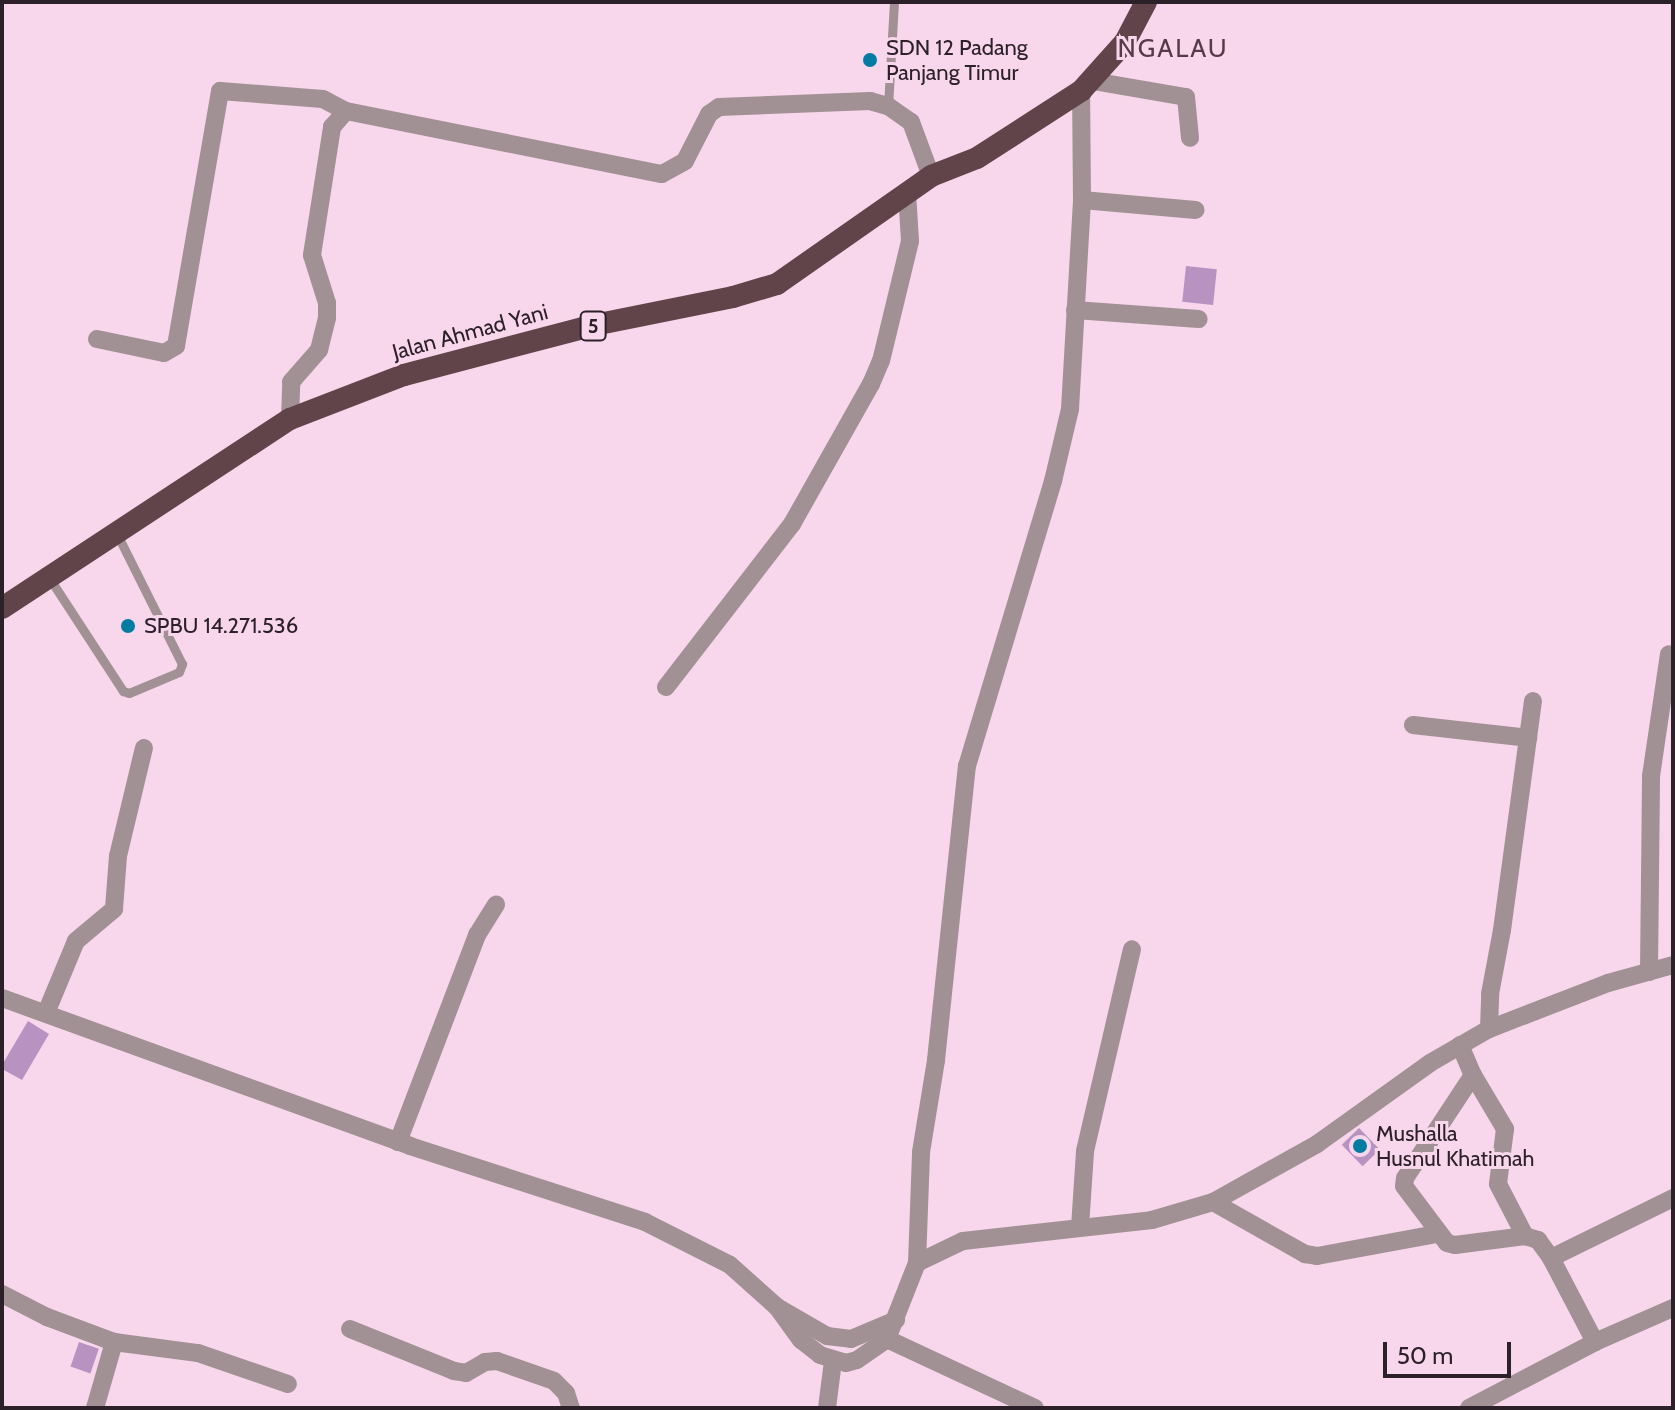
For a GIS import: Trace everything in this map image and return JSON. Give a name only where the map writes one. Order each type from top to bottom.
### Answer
[{"type":"highway","name":"Jalan Ahmad Yani","points":[[2,608],[290,419],[404,375],[599,324],[733,297],[777,284],[823,255],[931,176],[977,158],[1087,86],[1125,42],[1146,2]]},
{"type":"street","points":[[777,1307],[801,1340],[833,1361],[857,1360],[887,1339],[917,1263],[921,1152],[936,1060],[967,766],[1053,481],[1070,409],[1087,86],[1186,97],[1190,138]]},
{"type":"street","points":[[97,339],[164,353],[176,346],[220,91],[323,99],[346,111],[662,174],[685,161],[709,114],[719,107],[870,101],[888,106],[905,116],[916,129],[931,176]]},
{"type":"street","points":[[290,419],[291,382],[319,350],[327,318],[327,303],[312,255],[332,127],[346,111]]},
{"type":"street","points":[[666,687],[792,524],[871,384],[881,361],[910,241],[907,192]]},
{"type":"street","points":[[1082,200],[1196,210]]},
{"type":"street","points":[[1075,310],[1199,319]]},
{"type":"street","points":[[1649,972],[1651,776],[1669,654]]},
{"type":"street","points":[[1489,1029],[1490,994],[1502,930],[1533,701]]},
{"type":"street","points":[[1413,725],[1528,738]]},
{"type":"street","points":[[46,1013],[76,941],[114,909],[118,856],[144,748]]},
{"type":"street","points":[[398,1142],[477,935],[496,904]]},
{"type":"street","points":[[1080,1227],[1085,1151],[1132,949]]},
{"type":"street","points":[[917,1263],[963,1241],[1152,1220],[1213,1202],[1317,1144],[1460,1045],[1489,1029],[1564,998],[1673,965]]},
{"type":"street","points":[[2,998],[398,1142],[645,1222],[730,1265],[777,1307],[827,1336],[851,1339],[896,1320]]},
{"type":"street","points":[[1460,1045],[1473,1075],[1505,1129],[1497,1179],[1525,1236]]},
{"type":"street","points":[[1473,1075],[1404,1181],[1437,1234],[1455,1245],[1525,1236],[1538,1240],[1551,1258],[1595,1342]]},
{"type":"street","points":[[1551,1258],[1673,1198]]},
{"type":"street","points":[[1213,1202],[1305,1254],[1317,1256],[1437,1234]]},
{"type":"street","points":[[2,1294],[47,1317],[114,1342],[198,1353],[288,1384]]},
{"type":"street","points":[[1469,1408],[1595,1342],[1673,1308]]},
{"type":"street","points":[[350,1329],[454,1371],[466,1373],[485,1362],[497,1361],[554,1381],[566,1393],[571,1408]]},
{"type":"street","points":[[887,1339],[1035,1408]]},
{"type":"street","points":[[95,1408],[114,1342]]},
{"type":"street","points":[[827,1408],[833,1361]]},
{"type":"lane","points":[[888,106],[894,2]]},
{"type":"lane","points":[[49,578],[123,691],[129,693],[179,672],[182,664],[117,534]]},
{"type":"building","points":[[1186,266],[1217,269],[1213,305],[1182,302]]},
{"type":"building","points":[[28,1021],[49,1034],[22,1080],[2,1069],[2,1065]]},
{"type":"building","name":"Mushalla Husnul Khatimah","points":[[1359,1128],[1380,1150],[1363,1166],[1342,1145]]},
{"type":"building","points":[[79,1342],[99,1349],[90,1373],[71,1367]]},
{"type":"place","name":"SDN 12 Padang Panjang Timur","points":[[870,60]]},
{"type":"place","name":"SPBU 14.271.536","points":[[128,626]]},
{"type":"place","name":"Mushalla Husnul Khatimah","points":[[1360,1146]]},
{"type":"district","name":"NGALAU","points":[[1173,49]]}]
